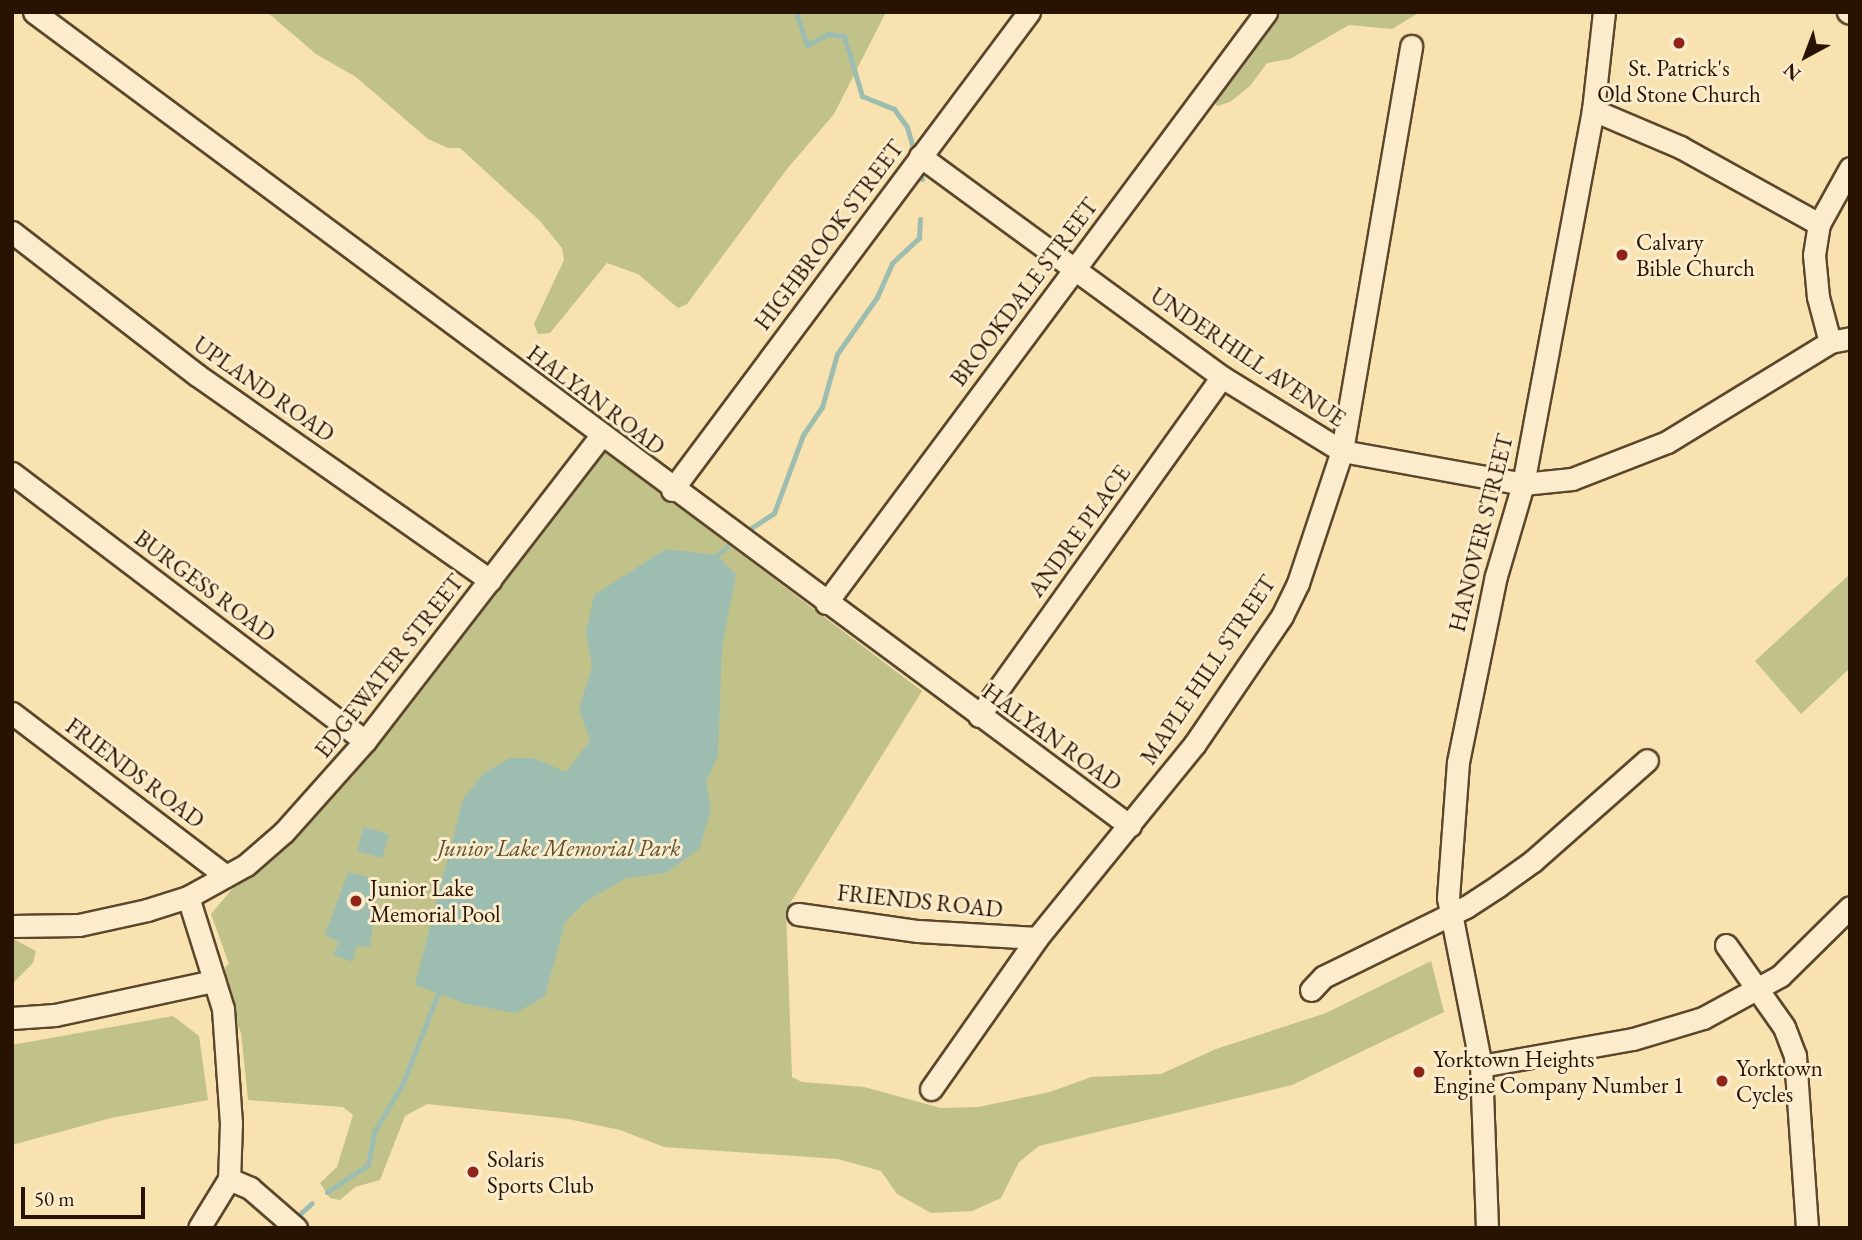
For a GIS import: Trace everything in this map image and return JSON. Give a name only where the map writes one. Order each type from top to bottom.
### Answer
[{"type":"street","name":"HALYAN ROAD","points":[[34,12],[672,490],[1130,826]]},
{"type":"street","name":"HIGHBROOK STREET","points":[[672,490],[1029,12]]},
{"type":"street","name":"BROOKDALE STREET","points":[[826,603],[1266,12]]},
{"type":"street","name":"HANOVER STREET","points":[[1487,1228],[1481,1066],[1448,898],[1458,762],[1496,576],[1523,484],[1593,110],[1604,12]]},
{"type":"street","name":"MAPLE HILL STREET","points":[[931,1089],[1037,939],[1194,745],[1282,616],[1298,583],[1342,451],[1411,46]]},
{"type":"street","points":[[1593,110],[1680,147],[1819,224]]},
{"type":"street","name":"UNDERHILL AVENUE","points":[[920,156],[1222,377],[1342,451],[1523,484],[1572,480],[1667,442],[1840,340]]},
{"type":"street","points":[[1840,340],[1818,298],[1814,255],[1819,224],[1850,169]]},
{"type":"street","name":"UPLAND ROAD","points":[[12,232],[197,375],[490,580]]},
{"type":"street","name":"ANDRE PLACE","points":[[979,716],[1222,377]]},
{"type":"street","name":"EDGEWATER STREET","points":[[12,926],[79,925],[188,897],[226,876],[284,832],[365,741],[601,436]]},
{"type":"street","name":"BURGESS ROAD","points":[[12,473],[365,741]]},
{"type":"street","name":"FRIENDS ROAD","points":[[12,713],[226,876]]},
{"type":"street","points":[[1311,990],[1323,977],[1452,915],[1533,861],[1647,760]]},
{"type":"street","points":[[188,897],[223,1009],[227,1056],[229,1179],[199,1228]]},
{"type":"street","points":[[1481,1066],[1633,1039],[1703,1018],[1758,990],[1801,960],[1850,907]]},
{"type":"street","name":"FRIENDS ROAD","points":[[798,914],[918,931],[1037,939]]},
{"type":"street","points":[[1726,944],[1784,1027],[1795,1056],[1807,1228]]},
{"type":"street","points":[[12,1018],[55,1015],[214,981]]},
{"type":"street","points":[[229,1179],[250,1188],[296,1228]]},
{"type":"green space","points":[[267,12],[886,12],[834,114],[787,169],[687,304],[678,308],[638,274],[607,263],[550,333],[538,334],[534,324],[564,260],[562,248],[540,221],[460,148],[448,148],[428,139],[356,77],[316,54]]},
{"type":"green space","points":[[1270,12],[1420,12],[1392,29],[1349,25],[1290,59],[1267,63],[1250,86],[1230,102],[1217,106],[1211,96]]},
{"type":"green space","name":"Junior Lake Memorial Park","points":[[605,451],[922,691],[786,910],[792,1077],[802,1082],[864,1087],[941,1108],[978,1107],[1050,1092],[1091,1077],[1161,1074],[1216,1049],[1326,1013],[1431,961],[1444,1012],[1292,1085],[1039,1146],[1019,1162],[1001,1198],[972,1211],[931,1213],[897,1194],[881,1171],[838,1159],[664,1147],[620,1130],[568,1119],[427,1104],[405,1116],[380,1180],[355,1187],[340,1200],[330,1198],[320,1183],[337,1167],[353,1115],[343,1107],[248,1100],[241,1033],[226,995],[225,967],[229,964],[211,914]]},
{"type":"green space","points":[[1850,574],[1850,668],[1801,714],[1755,661]]},
{"type":"green space","points":[[12,938],[36,951],[33,963],[12,984]]},
{"type":"green space","points":[[173,1016],[199,1036],[208,1100],[111,1118],[12,1145],[12,1045]]},
{"type":"shaded area","points":[[666,549],[717,555],[736,575],[722,646],[718,756],[706,781],[711,808],[700,848],[666,873],[626,878],[585,902],[565,922],[545,996],[516,1013],[467,1004],[415,985],[463,799],[484,773],[510,758],[533,758],[566,772],[590,740],[579,709],[592,667],[586,633],[594,595]]},
{"type":"shaded area","points":[[364,827],[389,834],[382,858],[357,851]]},
{"type":"shaded area","name":"Junior Lake Memorial Pool","points":[[348,872],[379,880],[370,947],[356,946],[353,962],[333,955],[339,942],[325,935]]},
{"type":"waterway","points":[[796,12],[807,45],[828,34],[844,36],[862,96],[894,109],[907,127],[912,145]]},
{"type":"waterway","points":[[748,530],[774,513],[803,435],[822,407],[837,354],[877,297],[892,263],[919,238],[920,219]]},
{"type":"waterway","points":[[717,555],[727,547]]},
{"type":"waterway","points":[[327,1192],[368,1165],[375,1130],[403,1083],[438,993]]},
{"type":"waterway","points":[[300,1214],[312,1203]]},
{"type":"place","name":"St. Patrick's Old Stone Church","points":[[1679,43]]},
{"type":"place","name":"Calvary Bible Church","points":[[1622,255]]},
{"type":"place","name":"Junior Lake Memorial Pool","points":[[356,901]]},
{"type":"place","name":"Yorktown Heights Engine Company Number 1","points":[[1419,1072]]},
{"type":"place","name":"Yorktown Cycles","points":[[1722,1081]]},
{"type":"place","name":"Solaris Sports Club","points":[[473,1172]]}]
